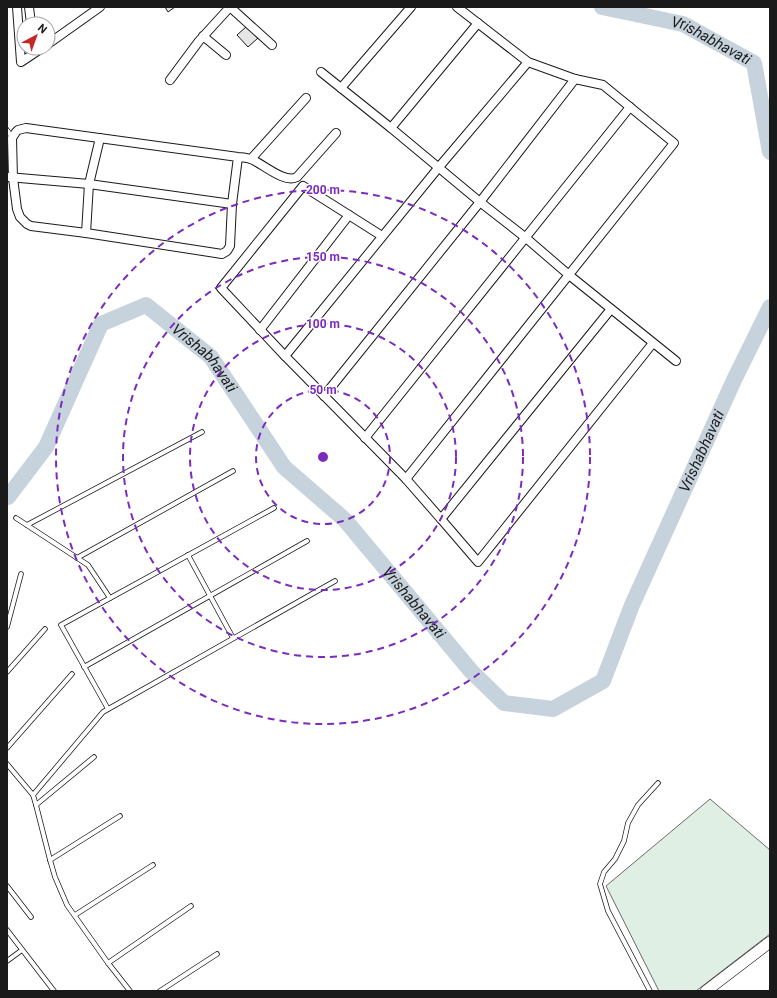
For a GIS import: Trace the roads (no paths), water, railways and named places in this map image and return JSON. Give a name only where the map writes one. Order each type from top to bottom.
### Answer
[{"type":"street","points":[[56,38],[100,7]]},
{"type":"street","points":[[170,80],[204,36],[230,7],[272,45]]},
{"type":"street","points":[[341,88],[411,7]]},
{"type":"street","points":[[406,479],[674,144],[603,85],[575,79],[528,62],[457,7]]},
{"type":"street","points":[[391,128],[478,23]]},
{"type":"street","points":[[204,36],[226,55]]},
{"type":"street","points":[[21,56],[22,62],[27,56]]},
{"type":"street","points":[[285,356],[438,167],[528,62]]},
{"type":"street","points":[[321,72],[676,361]]},
{"type":"street","points":[[324,396],[480,202],[575,79]]},
{"type":"street","points":[[251,159],[306,98]]},
{"type":"street","points":[[365,438],[630,107]]},
{"type":"street","points":[[238,157],[232,204],[230,246],[227,251],[222,254],[31,226],[20,217],[10,177],[12,138],[18,130],[26,128],[238,157],[251,159],[283,178],[292,180],[297,177],[336,134]]},
{"type":"street","points":[[86,233],[89,184],[100,138]]},
{"type":"street","points":[[10,177],[89,184],[232,204]]},
{"type":"street","points":[[382,236],[303,186],[220,288],[406,479],[478,562],[653,343]]},
{"type":"street","points":[[260,330],[349,215]]},
{"type":"street","points":[[441,519],[611,309]]},
{"type":"street","points":[[706,991],[770,942]]},
{"type":"lane","points":[[7,130],[12,138]]},
{"type":"lane","points":[[27,525],[202,432]]},
{"type":"lane","points":[[77,558],[233,471]]},
{"type":"lane","points":[[108,709],[61,625],[274,508]]},
{"type":"lane","points":[[16,518],[88,565],[110,598]]},
{"type":"lane","points":[[84,667],[307,541]]},
{"type":"lane","points":[[188,555],[234,638]]},
{"type":"lane","points":[[7,627],[21,574]]},
{"type":"lane","points":[[33,795],[103,712],[335,581]]},
{"type":"lane","points":[[7,672],[46,629]]},
{"type":"lane","points":[[7,748],[72,674]]},
{"type":"lane","points":[[36,805],[94,757]]},
{"type":"lane","points":[[7,764],[33,795],[55,877],[67,905],[108,963],[130,991]]},
{"type":"lane","points":[[650,991],[608,911],[600,884],[604,872],[616,858],[624,841],[628,823],[638,805],[658,783]]},
{"type":"lane","points":[[50,860],[120,816]]},
{"type":"lane","points":[[75,915],[154,865]]},
{"type":"lane","points":[[7,886],[31,917]]},
{"type":"lane","points":[[108,963],[191,906]]},
{"type":"lane","points":[[7,930],[54,991]]},
{"type":"lane","points":[[7,961],[22,950]]},
{"type":"lane","points":[[160,991],[217,954]]},
{"type":"waterway","name":"Vrishabhavati","points":[[602,7],[683,24],[754,63],[770,152]]},
{"type":"waterway","name":"Vrishabhavati","points":[[7,497],[46,447],[101,324],[146,305],[211,357],[284,467],[345,520],[471,671],[504,703],[553,709],[603,681],[632,605],[734,380],[770,307]]}]
